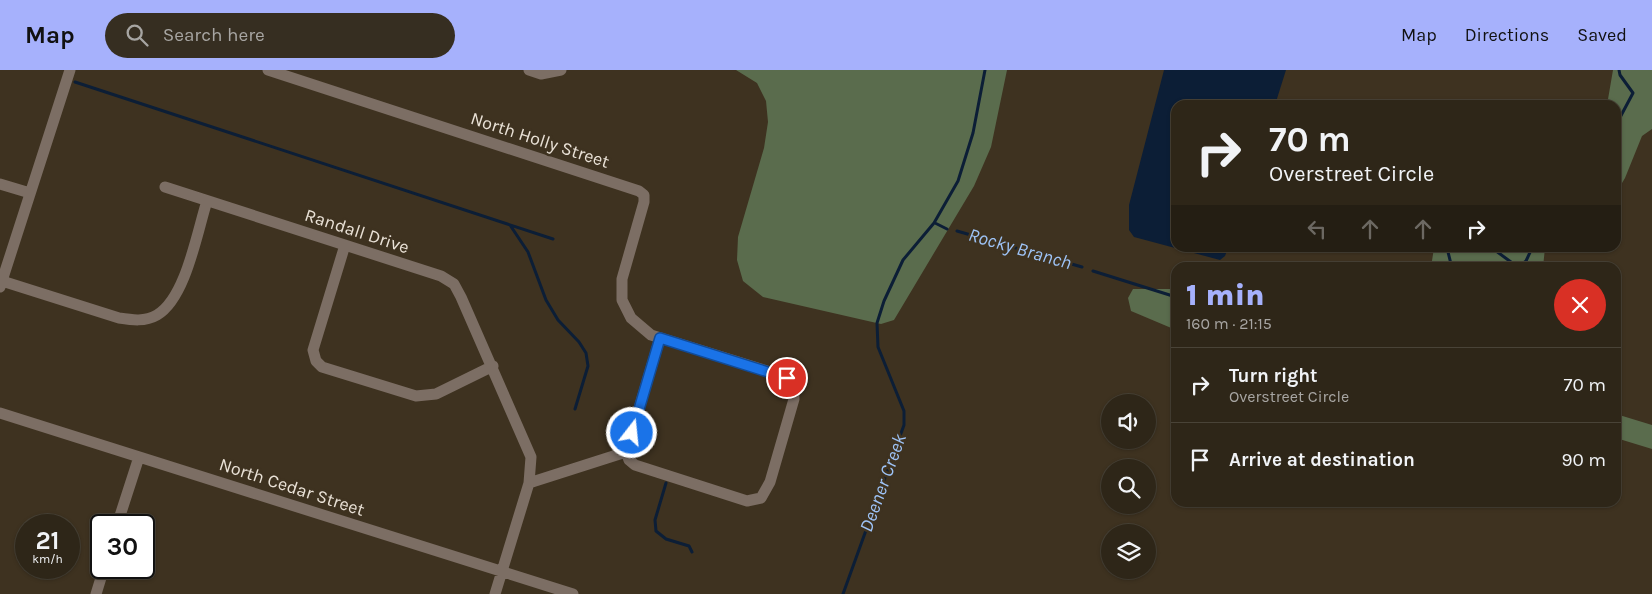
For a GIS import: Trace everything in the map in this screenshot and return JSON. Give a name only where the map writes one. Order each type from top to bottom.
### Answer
[{"type":"street","points":[[70,70],[1,284],[119,318],[138,320],[157,315],[172,301],[181,284],[207,201]]},
{"type":"street","name":"North Holly Street","points":[[268,70],[639,191],[644,195],[644,202],[622,279],[622,300],[631,318],[643,330],[660,338],[787,378],[793,384],[794,400],[766,491],[761,498],[747,501],[635,465],[629,460],[626,452]]},
{"type":"street","points":[[530,70],[542,74],[561,70]]},
{"type":"street","points":[[0,184],[30,194]]},
{"type":"street","name":"Randall Drive","points":[[165,187],[441,276],[454,284],[493,366],[531,458],[530,483],[495,594]]},
{"type":"street","points":[[345,245],[313,350],[316,361],[322,367],[416,396],[427,397],[493,366]]},
{"type":"street","points":[[530,483],[626,452],[660,338]]},
{"type":"street","name":"North Cedar Street","points":[[0,413],[573,594]]},
{"type":"street","points":[[121,514],[139,457]]},
{"type":"street","points":[[96,594],[101,579]]},
{"type":"green space","points":[[736,70],[1007,70],[991,147],[974,186],[894,320],[881,324],[763,297],[743,281],[737,260],[738,237],[764,148],[768,122],[766,101],[757,83]]},
{"type":"green space","points":[[1613,70],[1652,70],[1652,129],[1642,136],[1621,185],[1621,100],[1608,100]]},
{"type":"green space","points":[[1433,252],[1545,252],[1544,262],[1432,262]]},
{"type":"green space","points":[[1133,289],[1171,289],[1171,328],[1131,311],[1128,298]]},
{"type":"green space","points":[[1621,416],[1652,425],[1652,449],[1621,440]]},
{"type":"water","points":[[1164,70],[1286,70],[1277,100],[1171,100],[1171,247],[1134,237],[1129,230],[1129,205]]},
{"type":"water","points":[[1190,252],[1226,252],[1220,260]]},
{"type":"waterway","name":"Deener Creek","points":[[843,594],[904,425],[904,411],[878,347],[877,323],[884,301],[903,260],[934,223],[958,181],[973,133],[985,70]]},
{"type":"waterway","name":"Rocky Branch","points":[[1619,70],[1620,75],[1633,93],[1621,116]]},
{"type":"waterway","points":[[75,82],[553,239]]},
{"type":"waterway","name":"Rocky Branch","points":[[935,223],[947,229]]},
{"type":"waterway","points":[[510,225],[528,252],[546,300],[558,320],[579,342],[586,353],[588,366],[575,409]]},
{"type":"waterway","name":"Rocky Branch","points":[[957,231],[1082,267]]},
{"type":"waterway","name":"Rocky Branch","points":[[1448,252],[1450,262]]},
{"type":"waterway","name":"Rocky Branch","points":[[1497,252],[1511,262]]},
{"type":"waterway","name":"Rocky Branch","points":[[1525,262],[1530,252]]},
{"type":"waterway","name":"Rocky Branch","points":[[1093,271],[1171,295]]},
{"type":"waterway","points":[[666,483],[655,520],[656,531],[666,539],[689,546],[692,552]]},
{"type":"route","points":[[632,433],[660,338],[787,378]]}]
